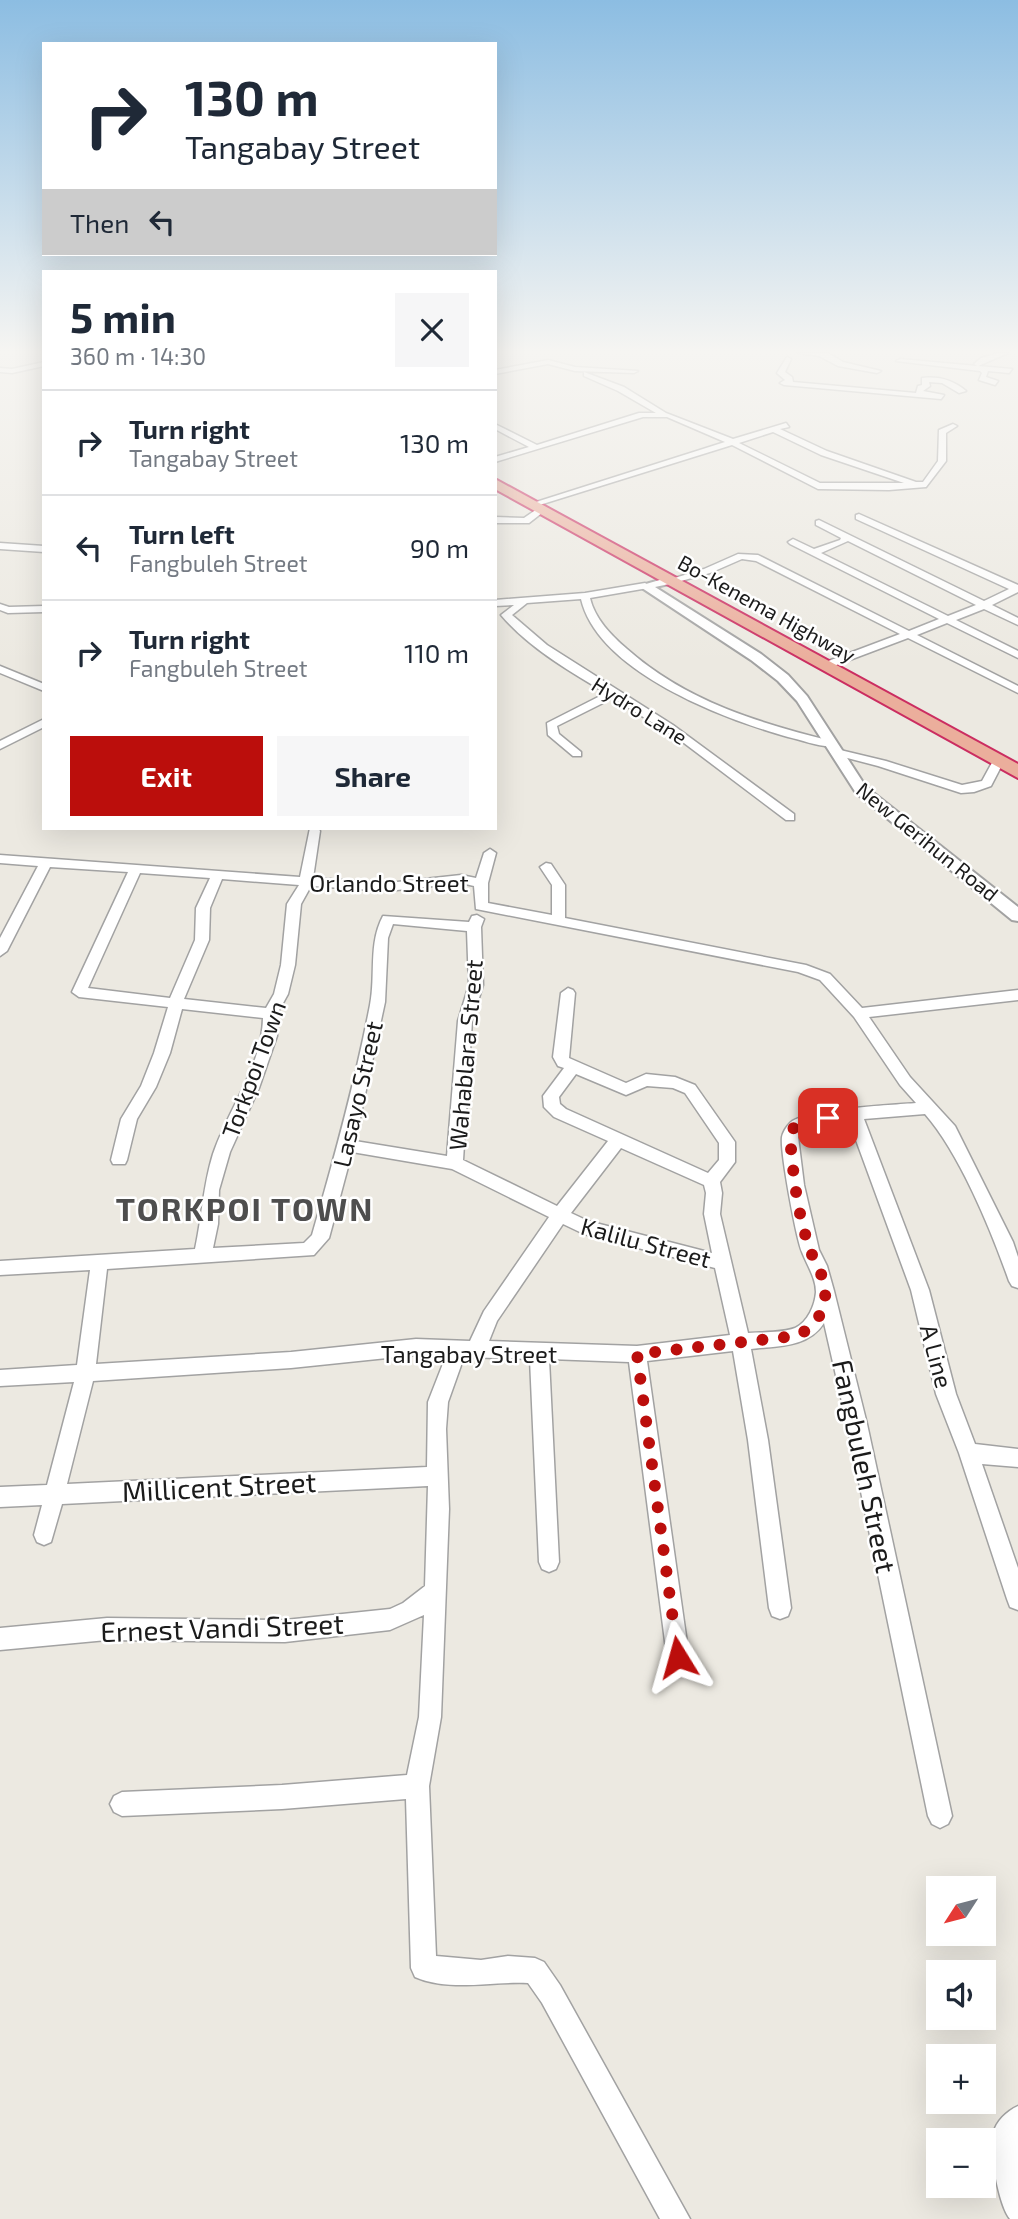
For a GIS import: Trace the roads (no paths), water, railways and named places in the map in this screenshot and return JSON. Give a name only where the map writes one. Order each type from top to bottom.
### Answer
[{"type":"highway","name":"Bo-Kenema Highway","points":[[497,484],[1018,772]]},
{"type":"street","points":[[497,520],[526,521],[539,507],[694,457]]},
{"type":"street","points":[[760,457],[818,486],[843,488],[926,484],[942,461],[942,457]]},
{"type":"street","points":[[834,457],[918,485]]},
{"type":"street","points":[[859,517],[1018,588]]},
{"type":"street","points":[[819,523],[1018,622]]},
{"type":"street","points":[[878,535],[889,530]]},
{"type":"street","points":[[814,552],[843,542],[846,537]]},
{"type":"street","points":[[857,543],[868,539]]},
{"type":"street","points":[[793,542],[1018,654]]},
{"type":"street","points":[[2,548],[42,549]]},
{"type":"street","points":[[497,603],[585,596],[645,586],[707,571],[741,556],[758,558],[1018,690]]},
{"type":"street","name":"New Gerihun Road","points":[[645,586],[756,657],[783,678],[802,699],[861,790],[1018,916]]},
{"type":"street","points":[[827,666],[983,606],[1018,588]]},
{"type":"street","points":[[585,596],[586,605],[598,626],[646,672],[683,696],[737,718],[961,789],[974,788],[988,782],[998,761]]},
{"type":"street","name":"Hydro Lane","points":[[522,603],[501,618],[573,668],[690,740],[752,791],[790,817]]},
{"type":"street","points":[[0,607],[8,610],[42,609]]},
{"type":"street","points":[[0,669],[42,687]]},
{"type":"street","points":[[577,754],[554,734],[551,725],[614,693]]},
{"type":"street","points":[[0,746],[42,723]]},
{"type":"street","name":"Torkpoi Town","points":[[202,1257],[209,1224],[211,1190],[222,1152],[251,1088],[270,1036],[270,1014],[281,994],[288,965],[294,904],[306,883],[314,831]]},
{"type":"street","points":[[481,883],[489,853]]},
{"type":"street","name":"Orlando Street","points":[[0,859],[306,883],[388,903],[461,879],[481,883],[481,906],[801,968],[825,977],[859,1013],[905,1081],[949,1130],[1004,1242],[1018,1281]]},
{"type":"street","points":[[0,951],[46,862]]},
{"type":"street","points":[[546,867],[556,876],[562,891],[558,920]]},
{"type":"street","points":[[135,870],[79,992],[270,1014]]},
{"type":"street","points":[[119,1160],[129,1119],[148,1087],[162,1053],[177,1002],[201,940],[203,908],[217,876]]},
{"type":"street","points":[[388,903],[474,927]]},
{"type":"street","name":"Lasayo Street","points":[[0,1268],[99,1265],[308,1250],[320,1238],[346,1144],[378,1002],[382,938],[388,903]]},
{"type":"street","name":"Wahablara Street","points":[[455,1163],[465,1021],[476,985],[474,927],[481,906]]},
{"type":"street","points":[[568,993],[561,1057],[563,1062],[626,1090],[646,1080],[674,1083],[690,1089],[727,1142],[727,1161],[711,1181]]},
{"type":"street","points":[[859,1013],[1018,995]]},
{"type":"street","points":[[573,1068],[551,1096],[552,1107],[711,1181],[715,1193],[712,1214],[740,1341],[758,1440],[780,1608]]},
{"type":"street","name":"Fangbuleh Street","points":[[927,1108],[854,1114],[801,1123],[794,1128],[790,1137],[796,1185],[810,1251],[818,1266],[825,1291],[857,1424],[940,1816]]},
{"type":"street","name":"A Line","points":[[854,1114],[920,1290],[937,1364],[1018,1599]]},
{"type":"street","points":[[619,1139],[560,1215],[508,1294],[467,1349],[438,1402],[439,1509],[430,1717],[417,1787],[424,1968],[481,1973],[509,1969],[535,1971],[551,1994],[676,2219]]},
{"type":"street","name":"Kalilu Street","points":[[346,1144],[396,1155],[455,1163],[584,1227],[724,1263]]},
{"type":"street","points":[[44,1535],[85,1375],[99,1265]]},
{"type":"street","name":"Tangabay Street","points":[[0,1378],[85,1375],[291,1360],[416,1347],[539,1353],[637,1354],[796,1336],[809,1331],[818,1321],[825,1291]]},
{"type":"street","points":[[539,1353],[549,1562]]},
{"type":"street","points":[[637,1354],[678,1657]]},
{"type":"street","points":[[969,1453],[1018,1458]]},
{"type":"street","name":"Millicent Street","points":[[0,1497],[437,1476]]},
{"type":"street","name":"Ernest Vandi Street","points":[[0,1639],[107,1629],[285,1631],[382,1621],[398,1619],[412,1612],[435,1591]]},
{"type":"street","points":[[122,1804],[282,1797],[417,1787]]},
{"type":"street","points":[[1018,2120],[1006,2135],[1008,2167],[1018,2208]]},
{"type":"district","name":"TORKPOI TOWN","points":[[245,1208]]}]
